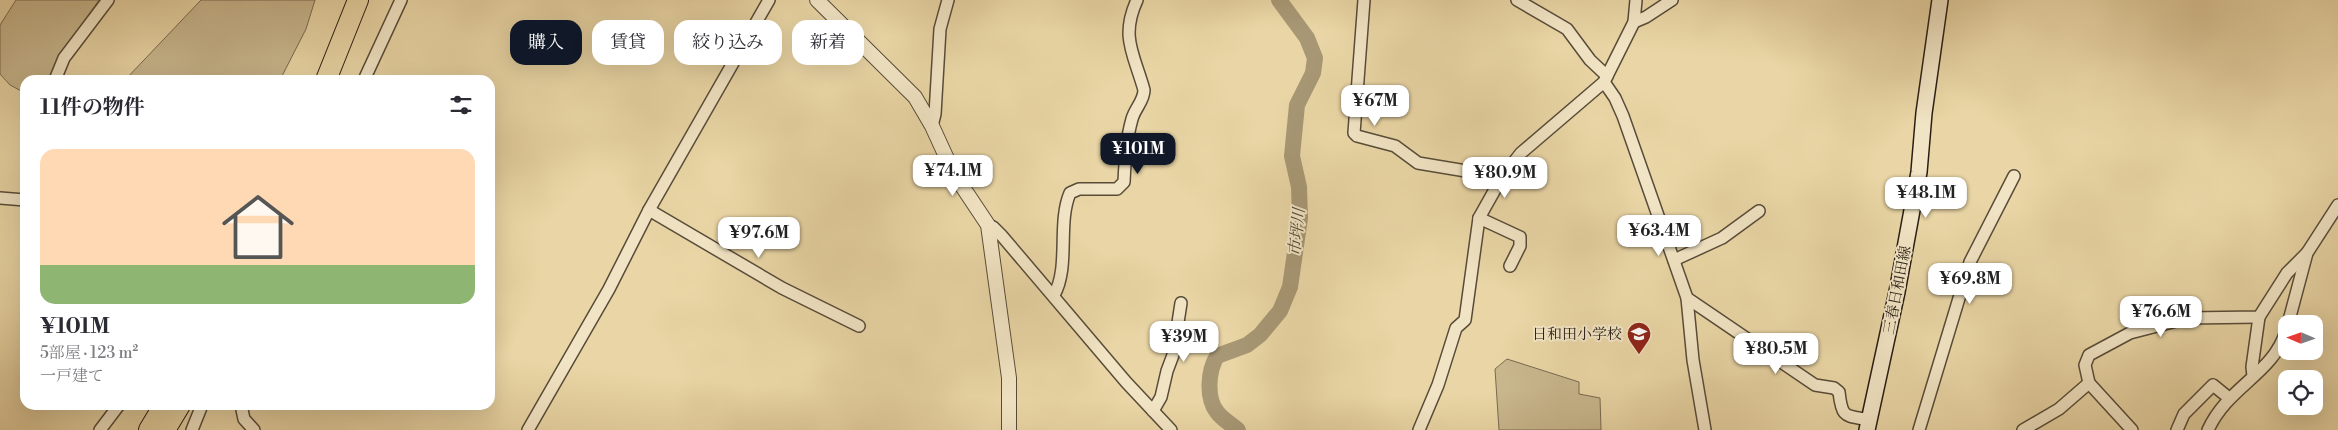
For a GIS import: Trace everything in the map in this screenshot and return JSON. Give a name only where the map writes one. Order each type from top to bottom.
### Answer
[{"type":"highway","points":[[313,75],[344,0]]},
{"type":"highway","points":[[328,75],[358,0]]},
{"type":"highway","points":[[149,430],[161,410]]},
{"type":"highway","points":[[165,430],[177,410]]},
{"type":"main road","name":"三春日和田線","points":[[1868,425],[1897,292],[1919,172],[1924,113],[1940,0]]},
{"type":"street","points":[[57,75],[64,58],[108,0]]},
{"type":"street","points":[[366,75],[401,0]]},
{"type":"street","points":[[528,430],[609,289],[649,210],[769,0]]},
{"type":"street","points":[[817,0],[915,97],[932,126],[954,174],[988,225],[1010,378],[1009,430]]},
{"type":"street","points":[[932,126],[935,114],[940,29],[948,0]]},
{"type":"street","points":[[1054,296],[1059,283],[1065,218],[1070,193],[1080,188],[1117,189],[1124,182],[1128,132],[1136,107],[1144,97],[1142,84],[1127,36],[1129,20],[1137,0]]},
{"type":"street","points":[[1364,0],[1354,133],[1357,136],[1395,146],[1418,163],[1502,177]]},
{"type":"street","points":[[1517,0],[1567,29],[1605,79],[1623,116],[1687,298],[1693,360],[1705,430]]},
{"type":"street","points":[[1419,430],[1438,385],[1456,328],[1466,320],[1479,218],[1502,177],[1521,153],[1605,79],[1634,22],[1636,0]]},
{"type":"street","points":[[1634,22],[1646,17],[1672,0]]},
{"type":"street","points":[[1919,430],[1970,262],[2014,176]]},
{"type":"street","points":[[0,198],[20,200]]},
{"type":"street","points":[[2290,315],[2296,288],[2308,253],[2338,205]]},
{"type":"street","points":[[649,210],[782,288],[859,326]]},
{"type":"street","points":[[1674,260],[1716,241],[1759,211]]},
{"type":"street","points":[[1479,218],[1520,236],[1520,246],[1510,266]]},
{"type":"street","points":[[988,225],[994,227],[1171,430]]},
{"type":"street","points":[[2253,376],[2252,367],[2259,317],[2287,273],[2308,253]]},
{"type":"street","points":[[1687,298],[1710,316],[1815,386],[1834,388],[1839,392],[1841,411],[1846,416],[1868,425]]},
{"type":"street","points":[[1153,411],[1161,397],[1165,376],[1174,355],[1181,303]]},
{"type":"street","points":[[2132,430],[2089,383],[2085,364],[2088,355],[2130,333],[2188,318],[2259,317]]},
{"type":"street","points":[[2208,430],[2218,411],[2229,398],[2278,351]]},
{"type":"street","points":[[2023,430],[2059,408],[2089,383]]},
{"type":"street","points":[[2177,430],[2184,414],[2213,385],[2229,398]]},
{"type":"street","points":[[100,430],[115,410]]},
{"type":"street","points":[[192,430],[200,410]]},
{"type":"street","points":[[242,410],[244,419],[254,430]]},
{"type":"shaded area","points":[[16,0],[99,0],[65,48],[52,75],[20,75],[20,90],[10,85],[0,74],[0,25]]},
{"type":"shaded area","points":[[201,0],[315,0],[306,29],[283,75],[130,75]]},
{"type":"shaded area","points":[[1507,359],[1579,382],[1579,394],[1600,398],[1601,430],[1499,430],[1495,369]]},
{"type":"waterway","name":"市坪川","points":[[1238,430],[1221,417],[1213,406],[1210,392],[1210,377],[1214,362],[1217,356],[1247,345],[1260,335],[1280,311],[1290,287],[1300,218],[1299,187],[1292,156],[1297,105],[1313,73],[1315,58],[1307,38],[1279,0]]},
{"type":"place","name":"日和田小学校","points":[[1639,355]]}]
